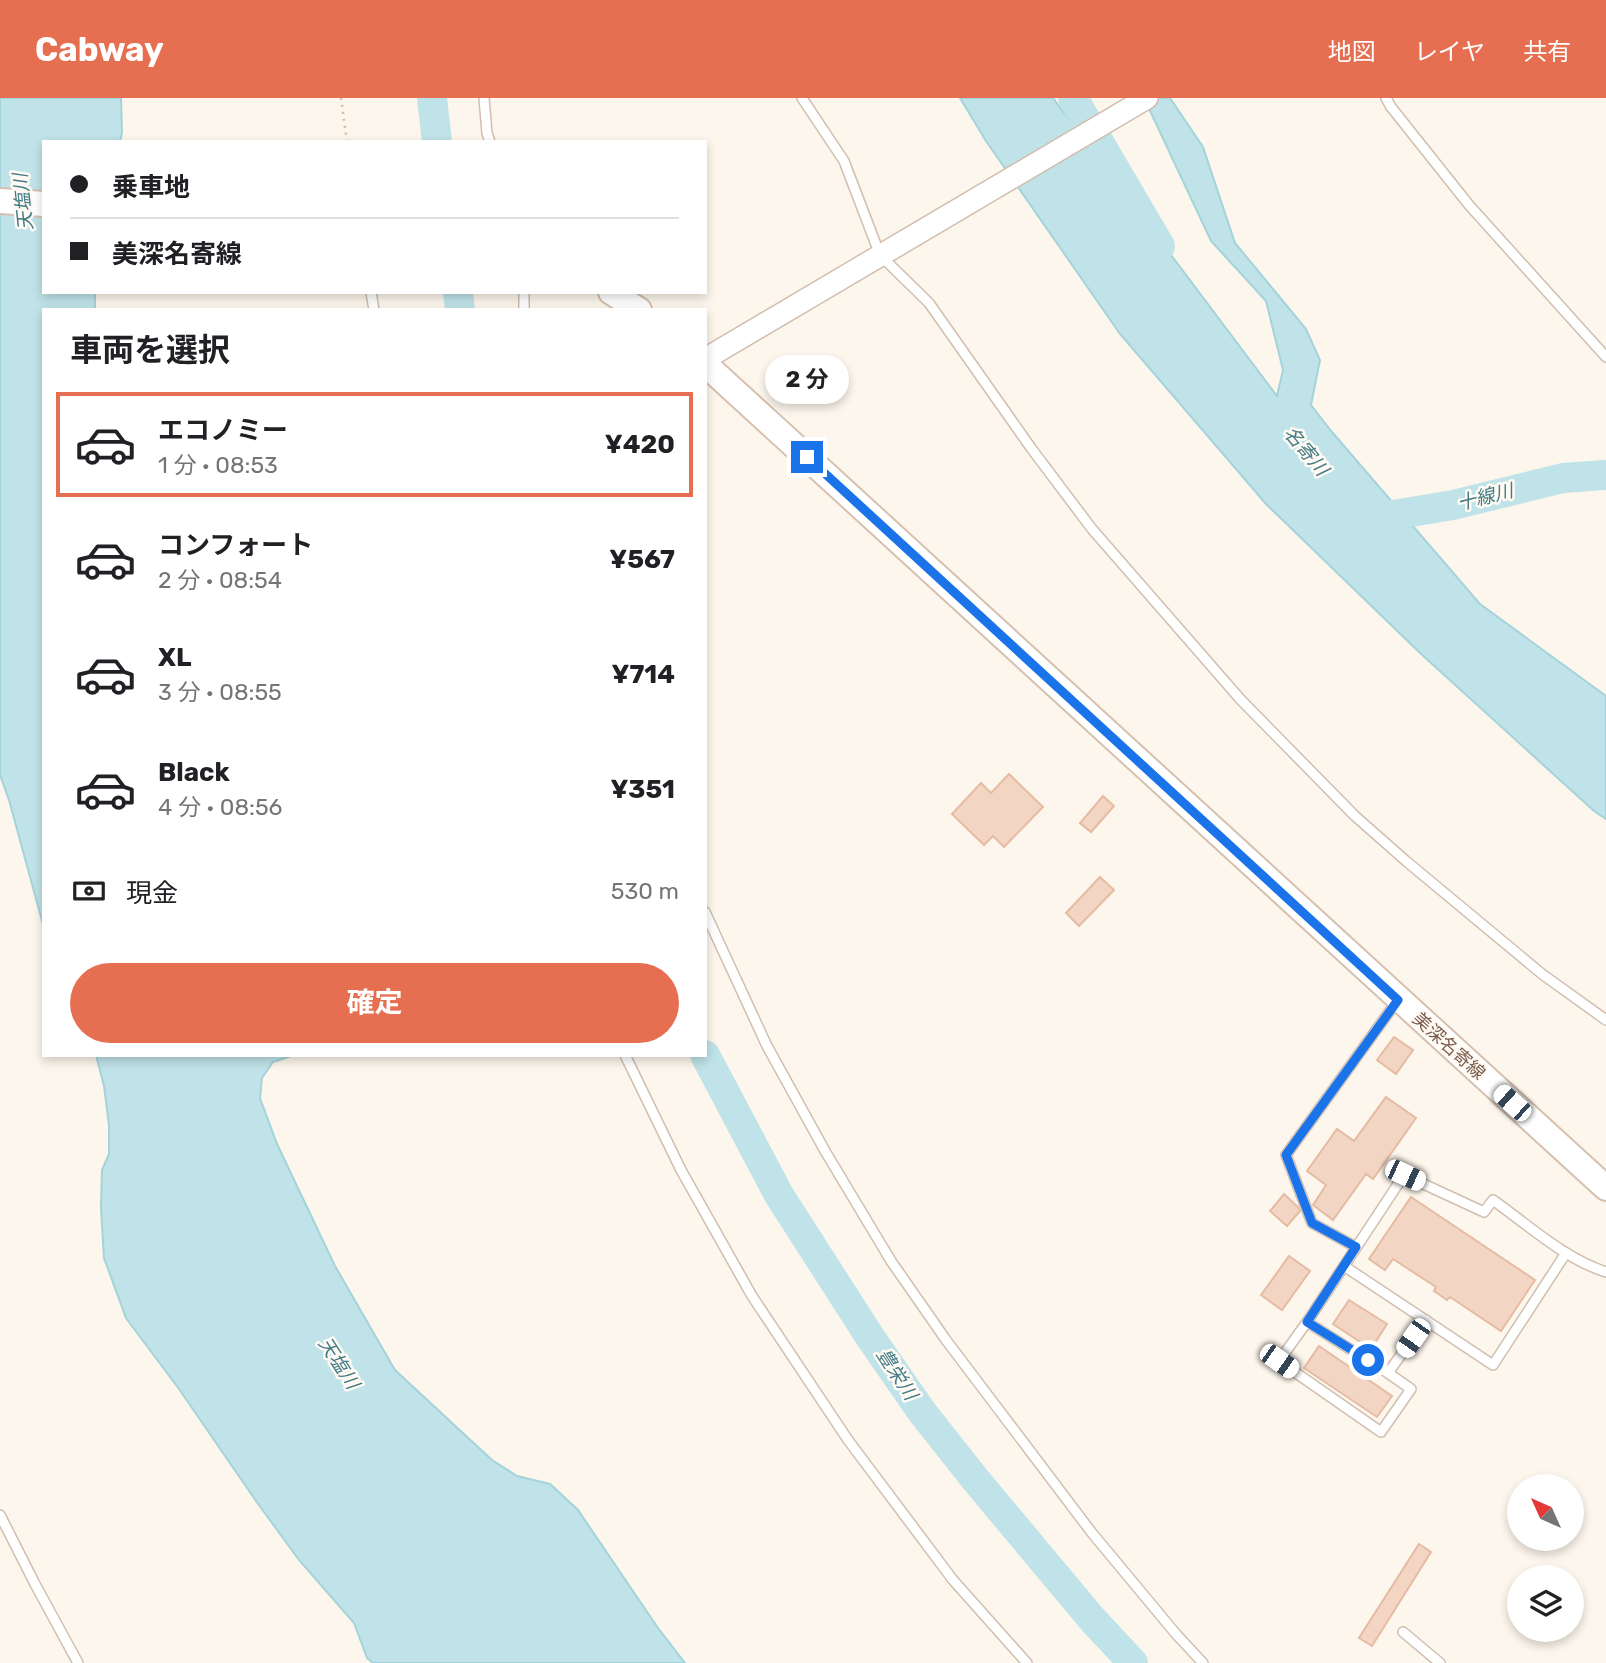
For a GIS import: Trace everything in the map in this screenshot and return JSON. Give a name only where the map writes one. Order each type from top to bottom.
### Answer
[{"type":"main road","points":[[0,201],[42,204]]},
{"type":"main road","points":[[614,294],[636,308]]},
{"type":"main road","name":"美深名寄線","points":[[707,363],[1398,1000],[1606,1188]]},
{"type":"street","points":[[707,360],[1147,98]]},
{"type":"lane","points":[[484,98],[490,140]]},
{"type":"lane","points":[[802,98],[844,161],[880,255],[929,303],[1092,529],[1241,700],[1354,816],[1542,974],[1606,1020]]},
{"type":"lane","points":[[1386,98],[1469,205],[1606,357]]},
{"type":"lane","points":[[707,916],[767,1046],[825,1151],[891,1261],[946,1340],[1092,1533],[1203,1663]]},
{"type":"lane","points":[[1356,1247],[1312,1223],[1286,1155],[1398,1000]]},
{"type":"lane","points":[[626,1057],[681,1170],[766,1318],[848,1440],[936,1559],[1027,1663]]},
{"type":"lane","points":[[1307,1322],[1411,1389],[1381,1432],[1279,1361],[1405,1175],[1484,1212],[1493,1200],[1566,1253],[1590,1267],[1606,1272]]},
{"type":"lane","points":[[1344,1266],[1493,1365],[1566,1253]]},
{"type":"lane","points":[[1388,1373],[1426,1320]]},
{"type":"lane","points":[[0,1515],[78,1663]]},
{"type":"lane","points":[[1403,1632],[1440,1663]]},
{"type":"path","points":[[341,98],[347,140]]},
{"type":"water","name":"天塩川","points":[[0,98],[121,98],[120,140],[42,140],[42,294],[95,294],[95,308],[42,308],[42,921],[0,775]]},
{"type":"water","points":[[960,98],[1053,98],[1277,396],[1283,370],[1266,301],[1211,241],[1144,98],[1170,98],[1203,147],[1235,243],[1306,329],[1320,360],[1311,405],[1480,604],[1606,696],[1606,819],[1420,653],[1266,504],[1120,334],[986,141]]},
{"type":"water","name":"天塩川","points":[[97,1057],[288,1057],[273,1062],[262,1078],[260,1098],[277,1144],[335,1266],[395,1370],[492,1460],[517,1476],[550,1484],[578,1510],[685,1663],[373,1663],[367,1658],[354,1623],[299,1560],[126,1318],[104,1258],[102,1170],[109,1154],[109,1125],[104,1086]]},
{"type":"building","points":[[1009,774],[1043,807],[1004,847],[993,836],[984,845],[952,814],[981,783],[991,793]]},
{"type":"building","points":[[1103,796],[1114,806],[1091,832],[1080,823]]},
{"type":"building","points":[[1100,877],[1114,890],[1079,926],[1066,913]]},
{"type":"building","points":[[1394,1037],[1413,1050],[1396,1074],[1377,1060]]},
{"type":"building","points":[[1386,1097],[1416,1118],[1373,1179],[1366,1174],[1333,1220],[1313,1205],[1326,1185],[1307,1171],[1337,1129],[1354,1141]]},
{"type":"building","points":[[1284,1194],[1300,1211],[1287,1226],[1270,1211]]},
{"type":"building","points":[[1411,1197],[1535,1280],[1501,1331],[1450,1297],[1447,1300],[1434,1291],[1436,1287],[1393,1259],[1385,1270],[1369,1259]]},
{"type":"building","points":[[1289,1256],[1310,1271],[1282,1310],[1261,1295]]},
{"type":"building","points":[[1349,1300],[1387,1324],[1371,1349],[1333,1324]]},
{"type":"building","points":[[1319,1346],[1392,1396],[1377,1417],[1304,1368]]},
{"type":"building","points":[[1419,1544],[1431,1552],[1372,1646],[1359,1638]]},
{"type":"waterway","name":"豊栄川","points":[[432,98],[437,140]]},
{"type":"waterway","name":"名寄川","points":[[1073,98],[1160,246]]},
{"type":"waterway","name":"豊栄川","points":[[458,294],[460,308]]},
{"type":"waterway","name":"十線川","points":[[1363,520],[1453,505],[1563,478],[1606,475]]},
{"type":"waterway","name":"豊栄川","points":[[706,1057],[779,1195],[870,1337],[922,1412],[1092,1619],[1133,1663]]},
{"type":"route","points":[[807,457],[1398,1000],[1286,1155],[1312,1223],[1356,1247],[1307,1322],[1368,1360]]}]
